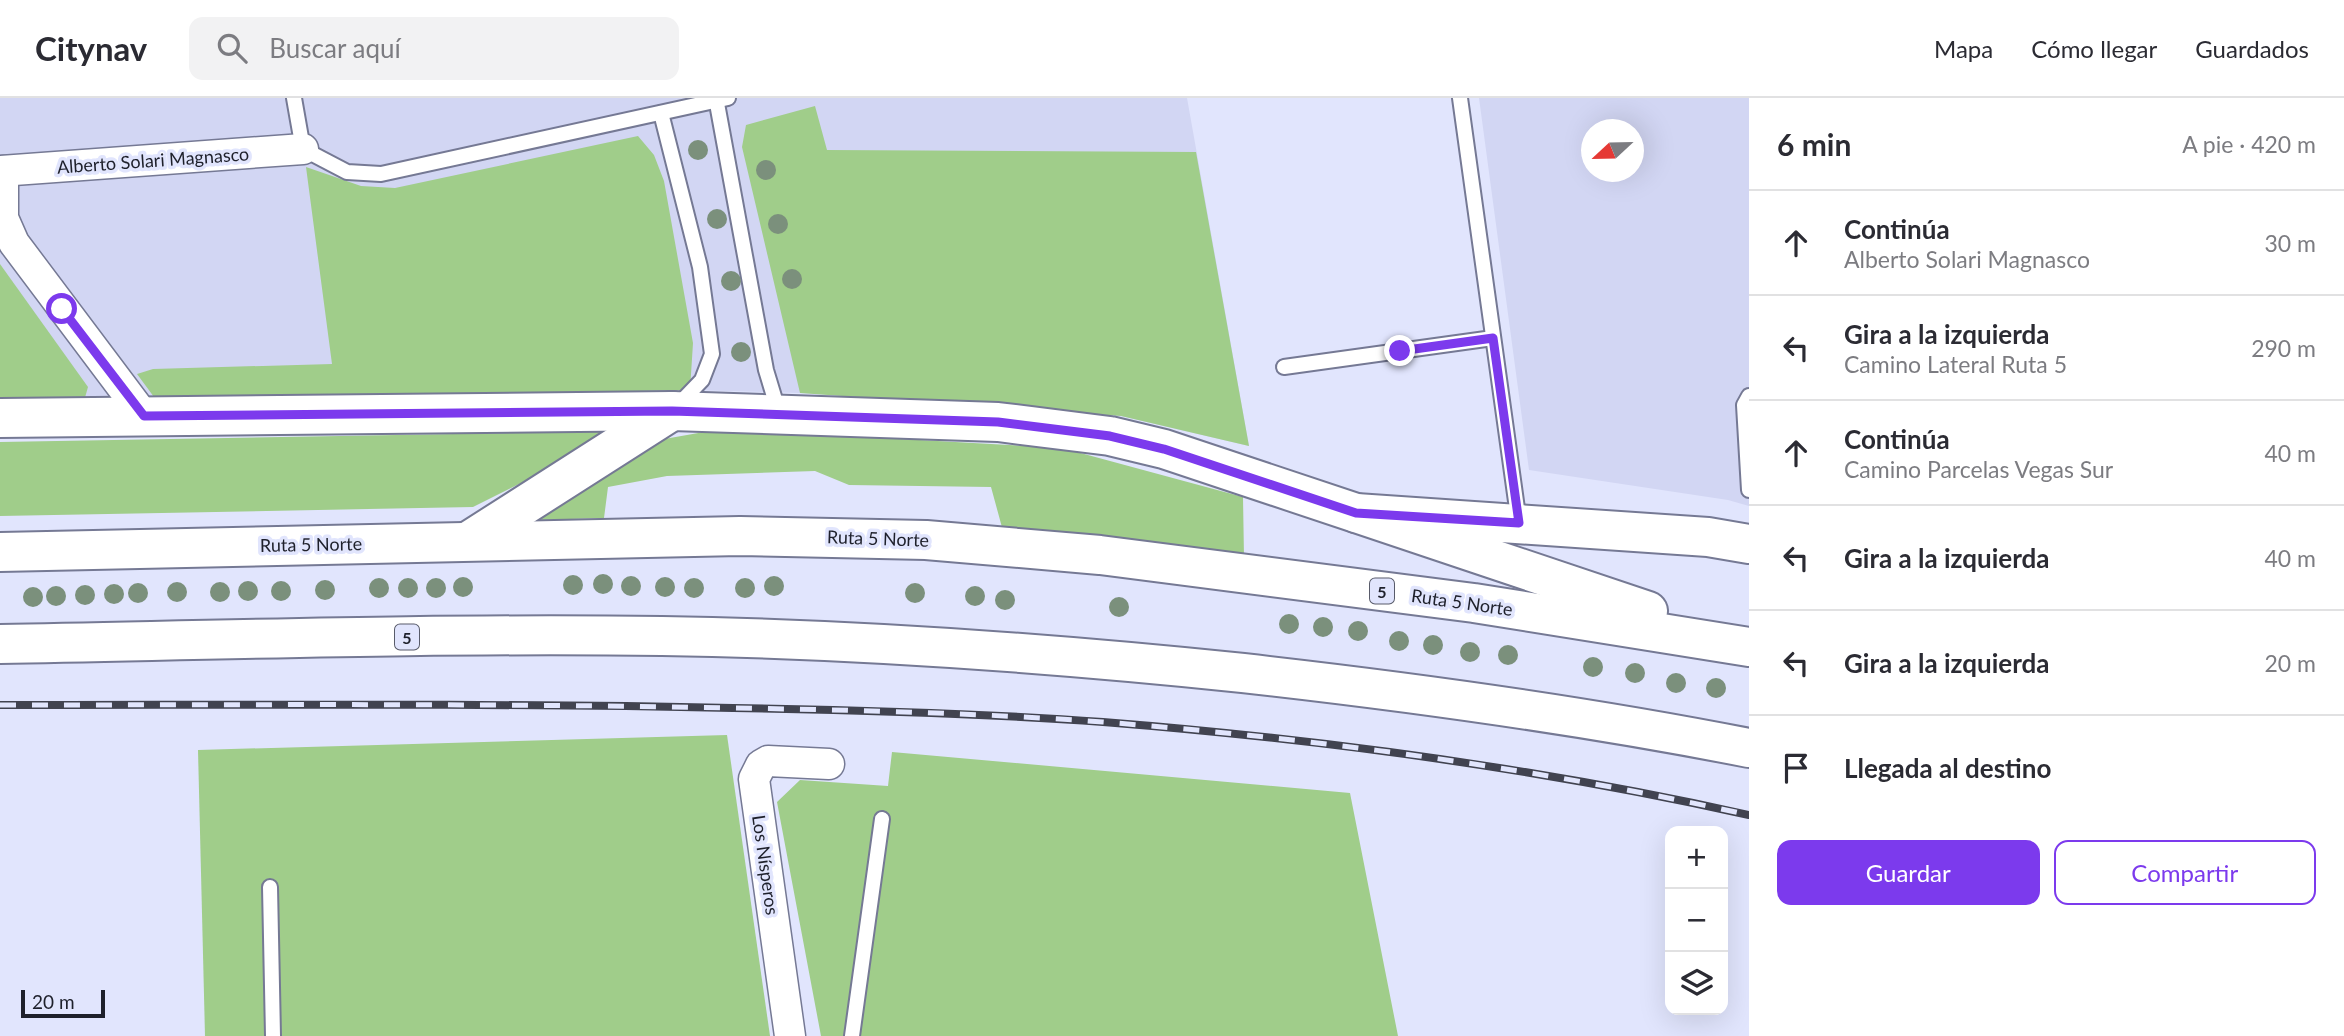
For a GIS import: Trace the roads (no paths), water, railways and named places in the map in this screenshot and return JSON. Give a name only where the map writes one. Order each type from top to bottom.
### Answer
[{"type":"main road","points":[[470,540],[672,411]]},
{"type":"main road","points":[[0,418],[672,411],[998,422],[1110,436],[1164,449],[1749,646]]},
{"type":"main road","points":[[1356,513],[1708,537],[1749,544]]},
{"type":"main road","name":"Ruta 5 Norte","points":[[0,552],[470,540],[833,536],[1013,546],[1474,603],[1749,646]]},
{"type":"main road","name":"5","points":[[0,644],[578,636],[800,640],[987,649],[1406,692],[1581,717],[1749,748]]},
{"type":"street","name":"Alberto Solari Magnasco","points":[[144,416],[14,243],[3,218],[1,171],[303,149]]},
{"type":"street","name":"Los Nísperos","points":[[790,1036],[754,779],[761,765],[768,761],[829,764]]},
{"type":"lane","points":[[294,98],[303,149],[347,172],[381,174],[720,99],[766,370],[780,415]]},
{"type":"lane","points":[[1460,98],[1519,523]]},
{"type":"lane","points":[[661,113],[700,267],[712,354],[702,380],[672,411]]},
{"type":"lane","points":[[1284,367],[1493,338]]},
{"type":"lane","points":[[1749,396],[1744,405],[1749,489]]},
{"type":"lane","points":[[852,1036],[882,819]]},
{"type":"lane","points":[[270,887],[273,1036]]},
{"type":"railway","points":[[0,705],[641,706],[872,711],[1057,719],[1266,737],[1428,757],[1589,783],[1749,815]]}]
